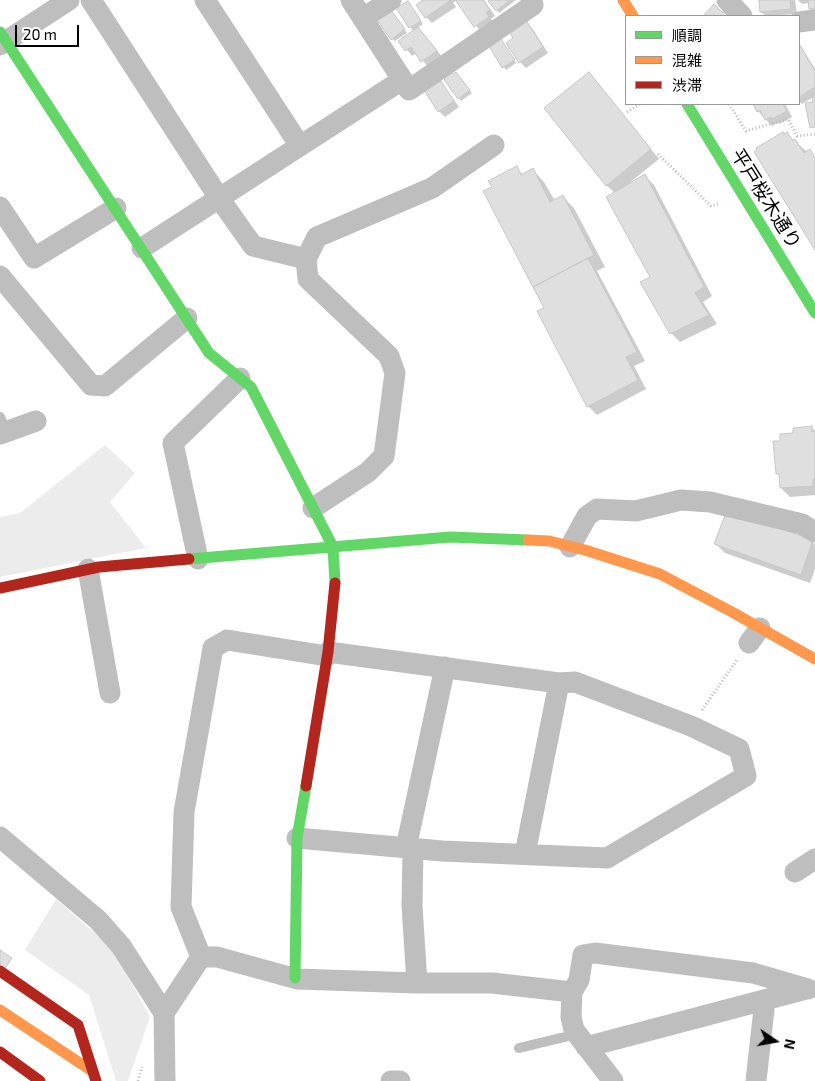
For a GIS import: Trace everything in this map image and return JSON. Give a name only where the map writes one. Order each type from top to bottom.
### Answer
[{"type":"main road","points":[[623,0],[632,15]]},
{"type":"main road","points":[[2,39],[116,208],[209,353],[251,387],[333,547],[335,580],[327,654],[297,838],[295,978]]},
{"type":"main road","name":"平戸桜木通り","points":[[688,105],[815,313]]},
{"type":"main road","points":[[0,588],[88,569],[333,547],[450,537],[549,541],[660,574],[754,635],[815,660]]},
{"type":"main road","points":[[0,971],[78,1025],[94,1076]]},
{"type":"main road","points":[[0,1010],[94,1076]]},
{"type":"main road","points":[[69,1035],[84,1045]]},
{"type":"main road","points":[[0,1052],[40,1081]]},
{"type":"street","points":[[2,39],[69,0]]},
{"type":"street","points":[[91,0],[219,198],[253,246],[306,259]]},
{"type":"street","points":[[205,0],[300,146]]},
{"type":"street","points":[[351,0],[409,90],[533,5],[531,0]]},
{"type":"street","points":[[363,18],[391,0]]},
{"type":"street","points":[[727,0],[741,15]]},
{"type":"street","points":[[800,22],[815,20]]},
{"type":"street","points":[[142,248],[402,80]]},
{"type":"street","points":[[313,508],[368,472],[384,456],[395,373],[389,356],[308,279],[306,259],[317,237],[432,188],[494,145]]},
{"type":"street","points":[[0,207],[34,258],[116,208]]},
{"type":"street","points":[[0,276],[91,385],[106,386],[187,318]]},
{"type":"street","points":[[198,559],[173,443],[240,378]]},
{"type":"street","points":[[2,428],[36,420]]},
{"type":"street","points":[[570,546],[587,516],[597,509],[636,511],[681,500],[710,502],[802,524],[815,532]]},
{"type":"street","points":[[88,569],[110,693]]},
{"type":"street","points":[[201,957],[181,907],[184,812],[213,648],[227,640],[558,683],[575,682],[692,724],[739,749],[746,776],[606,858],[442,851],[297,838]]},
{"type":"street","points":[[417,983],[409,848],[445,667]]},
{"type":"street","points":[[526,854],[558,683]]},
{"type":"street","points":[[0,837],[98,920],[121,946],[164,1013],[165,1081]]},
{"type":"street","points":[[795,872],[815,859]]},
{"type":"street","points":[[612,1081],[574,1030],[571,1017],[572,992],[579,980],[583,955],[596,953],[753,973],[812,988]]},
{"type":"street","points":[[201,957],[217,956],[295,978],[417,983],[492,983],[572,992]]},
{"type":"street","points":[[164,1013],[201,957]]},
{"type":"street","points":[[582,1041],[812,988]]},
{"type":"street","points":[[756,1081],[765,1000]]},
{"type":"street","points":[[391,1081],[400,1081]]},
{"type":"lane","points":[[519,1048],[582,1041]]},
{"type":"path","points":[[628,112],[638,105]]},
{"type":"path","points":[[730,105],[746,131],[788,119],[797,136],[815,134]]},
{"type":"path","points":[[658,154],[711,206]]},
{"type":"path","points":[[692,724],[754,635]]},
{"type":"shaded area","points":[[105,445],[135,473],[110,502],[146,548],[0,577],[0,517],[20,513]]},
{"type":"shaded area","points":[[56,899],[114,950],[150,1017],[128,1081],[116,1081],[89,995],[25,950]]},
{"type":"building","points":[[423,0],[451,0],[425,18],[416,5]]},
{"type":"building","points":[[483,0],[490,10],[486,12],[489,17],[474,27],[456,1]]},
{"type":"building","points":[[510,0],[496,11],[488,1]]},
{"type":"building","points":[[759,0],[790,0],[791,9],[760,12]]},
{"type":"building","points":[[808,0],[815,0],[815,9],[809,9]]},
{"type":"building","points":[[408,1],[421,21],[409,28],[396,8]]},
{"type":"building","points":[[714,4],[723,13],[724,11],[729,15],[704,15]]},
{"type":"building","points":[[391,10],[405,29],[391,40],[377,20]]},
{"type":"building","points":[[526,20],[543,47],[519,63],[506,43],[513,38],[506,27]]},
{"type":"building","points":[[418,27],[437,51],[421,62],[411,47],[405,51],[398,41]]},
{"type":"building","points":[[501,39],[515,60],[502,68],[489,46]]},
{"type":"building","points":[[800,46],[815,71],[815,87],[800,96]]},
{"type":"building","points":[[450,70],[453,74],[456,72],[470,90],[458,99],[444,80],[443,75]]},
{"type":"building","points":[[589,72],[651,149],[606,186],[544,108]]},
{"type":"building","points":[[441,81],[454,101],[438,112],[422,87]]},
{"type":"building","points":[[812,97],[815,97],[815,127],[810,128],[805,103],[813,102]]},
{"type":"building","points":[[754,105],[784,105],[787,111],[772,119],[771,117],[765,120],[760,110],[757,112]]},
{"type":"building","points":[[783,132],[785,134],[787,132],[793,141],[795,139],[804,153],[810,149],[815,158],[815,250],[754,152],[757,150],[756,148]]},
{"type":"building","points":[[517,166],[521,175],[533,168],[550,202],[563,195],[594,255],[533,287],[483,191],[492,187],[488,181]]},
{"type":"building","points":[[645,174],[704,287],[695,293],[709,315],[670,334],[640,282],[650,277],[606,197]]},
{"type":"building","points":[[588,258],[637,352],[626,357],[638,380],[587,407],[537,311],[544,308],[533,287]]},
{"type":"building","points":[[812,426],[812,432],[815,431],[815,477],[813,486],[780,488],[779,474],[776,474],[773,441],[780,441],[780,434],[793,433],[793,428]]},
{"type":"building","points":[[727,510],[813,540],[801,575],[714,544]]},
{"type":"building","points":[[0,950],[12,958],[0,976]]},
{"type":"traffic: fast","points":[[0,32],[209,353],[251,387],[333,547],[335,583]]},
{"type":"traffic: fast","points":[[688,105],[815,313]]},
{"type":"traffic: fast","points":[[189,559],[450,537],[528,540]]},
{"type":"traffic: fast","points":[[295,978],[297,838],[306,786]]},
{"type":"traffic: slow","points":[[623,0],[632,15]]},
{"type":"traffic: slow","points":[[528,540],[549,541],[585,550],[660,574],[815,659]]},
{"type":"traffic: slow","points":[[0,1010],[92,1071]]},
{"type":"traffic: jam","points":[[0,588],[99,567],[189,559]]},
{"type":"traffic: jam","points":[[306,786],[328,652],[335,583]]},
{"type":"traffic: jam","points":[[0,971],[78,1025],[96,1081]]},
{"type":"traffic: jam","points":[[0,1052],[40,1081]]}]
